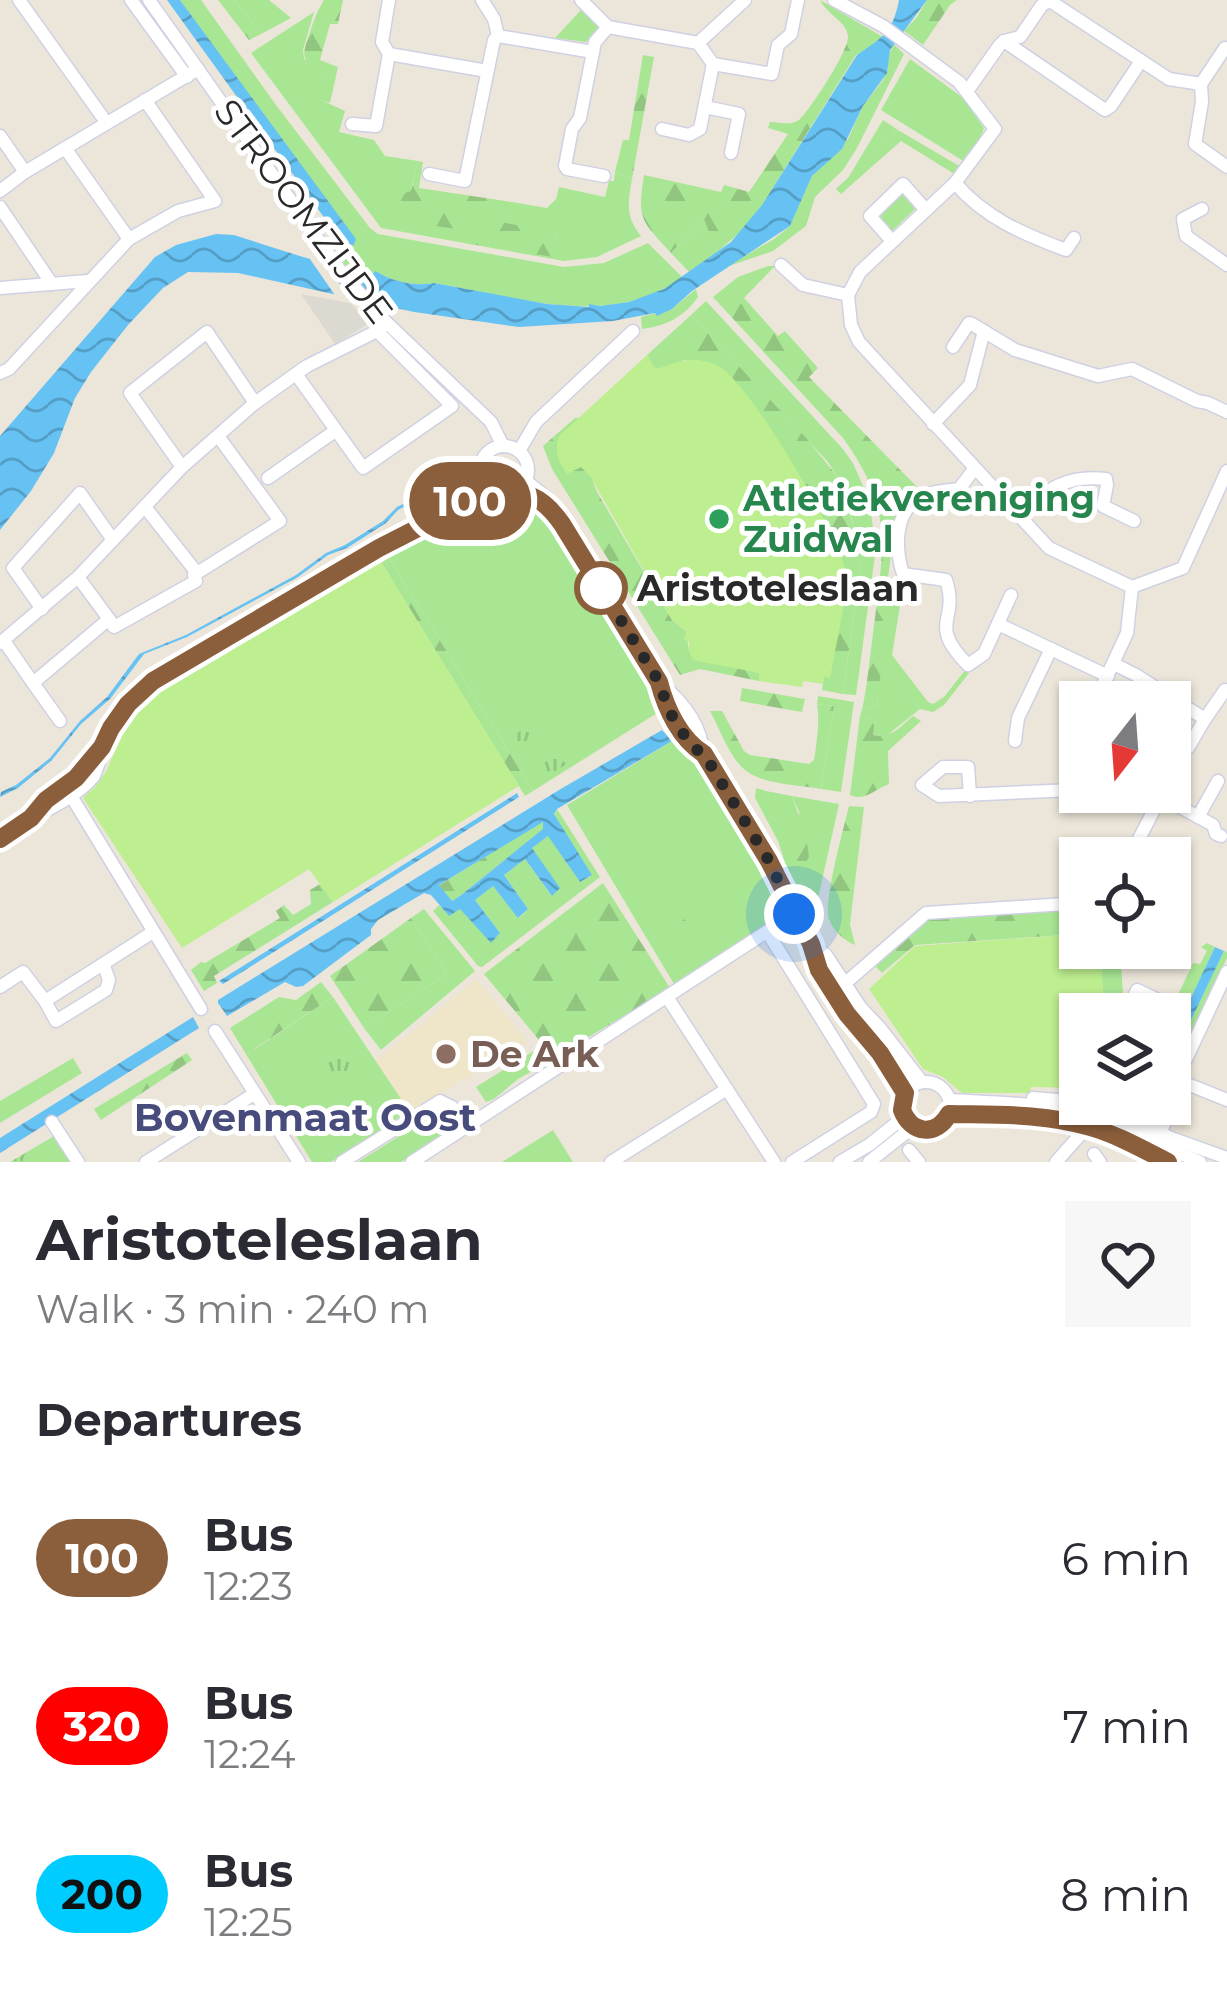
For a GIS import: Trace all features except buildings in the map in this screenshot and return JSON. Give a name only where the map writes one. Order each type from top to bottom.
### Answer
[{"type":"street","points":[[20,0],[106,122]]},
{"type":"street","name":"STROOMZIJDE","points":[[131,0],[372,307],[382,327],[491,422],[496,449]]},
{"type":"street","name":"STROOMZIJDE","points":[[149,0],[192,73]]},
{"type":"street","points":[[352,124],[376,126],[389,54],[382,42],[389,0]]},
{"type":"street","points":[[482,0],[498,36]]},
{"type":"street","points":[[581,0],[608,27],[698,43],[713,64],[772,74],[778,45],[791,34],[798,0]]},
{"type":"street","points":[[698,43],[746,0]]},
{"type":"street","points":[[834,0],[883,26],[968,90],[995,129],[955,184],[860,272],[848,296],[851,326],[859,342],[1049,548],[1132,587],[1183,568],[1221,500],[1227,471]]},
{"type":"street","points":[[968,90],[1004,41],[1020,37],[1050,1],[1169,79],[1201,84]]},
{"type":"street","points":[[604,176],[565,166],[592,52],[608,27]]},
{"type":"street","points":[[498,36],[592,52]]},
{"type":"street","points":[[429,174],[465,181],[498,36]]},
{"type":"street","points":[[1004,41],[1105,110],[1141,61]]},
{"type":"street","points":[[1227,49],[1201,84],[1195,144],[1227,167]]},
{"type":"street","points":[[389,54],[487,71]]},
{"type":"street","points":[[662,129],[689,135],[700,129],[713,64]]},
{"type":"street","points":[[0,191],[192,73]]},
{"type":"street","points":[[0,373],[9,369],[129,239],[178,211],[215,201],[145,100]]},
{"type":"street","points":[[705,107],[739,114],[731,153]]},
{"type":"street","points":[[0,136],[25,172]]},
{"type":"street","points":[[65,148],[129,239]]},
{"type":"street","points":[[892,242],[870,216],[903,184],[926,210]]},
{"type":"street","points":[[955,184],[973,204],[1019,232],[1066,250],[1074,238]]},
{"type":"street","points":[[0,207],[52,284]]},
{"type":"street","points":[[1202,209],[1183,219],[1186,236],[1227,265]]},
{"type":"street","points":[[781,265],[802,285],[848,296]]},
{"type":"street","points":[[0,287],[88,281]]},
{"type":"street","points":[[953,346],[969,323],[1015,350],[1098,376],[1132,370],[1227,412]]},
{"type":"street","points":[[60,721],[2,642],[78,577],[182,467],[255,403],[307,366],[382,327],[452,406],[363,468],[296,374]]},
{"type":"street","points":[[519,451],[536,422],[633,331]]},
{"type":"street","points":[[933,424],[970,386],[984,331]]},
{"type":"street","points":[[182,467],[130,392],[207,332],[255,403]]},
{"type":"street","points":[[268,478],[335,431]]},
{"type":"street","points":[[78,577],[114,627],[196,580],[194,575],[280,521],[218,436]]},
{"type":"street","points":[[519,451],[496,449],[482,461],[485,483],[502,494],[521,486],[546,497],[659,682],[684,706],[703,739],[704,754],[769,861],[811,944],[826,955],[854,1023],[905,1093]]},
{"type":"street","points":[[519,451],[528,465],[521,486]]},
{"type":"street","points":[[975,468],[959,489],[915,500],[901,518],[900,565],[903,574],[946,580],[950,591],[945,634],[968,665],[983,654],[1011,595]]},
{"type":"street","points":[[1018,514],[1056,484],[1098,477],[1106,478],[1103,506],[1134,520]]},
{"type":"street","points":[[0,838],[31,818],[46,800],[68,791],[128,704],[153,681],[379,548],[465,504],[485,483]]},
{"type":"street","points":[[42,609],[13,568],[80,494],[113,540]]},
{"type":"street","points":[[145,507],[197,573]]},
{"type":"street","points":[[1106,681],[1127,633],[1132,587]]},
{"type":"street","points":[[33,683],[109,619]]},
{"type":"street","points":[[998,624],[1051,650],[1136,675],[1205,719]]},
{"type":"street","points":[[1015,742],[1018,718],[1051,650]]},
{"type":"street","points":[[1191,743],[1225,691]]},
{"type":"street","points":[[1198,817],[1218,781]]},
{"type":"street","points":[[970,796],[1059,790]]},
{"type":"street","points":[[68,791],[199,1007]]},
{"type":"street","points":[[1190,813],[1221,836]]},
{"type":"street","points":[[839,989],[926,913],[1059,904]]},
{"type":"street","points":[[412,1162],[794,914]]},
{"type":"street","points":[[45,1001],[153,932]]},
{"type":"street","points":[[768,933],[874,1104],[871,1112],[792,1162]]},
{"type":"street","points":[[0,987],[23,972],[56,1021],[106,990],[109,980],[104,966]]},
{"type":"street","points":[[1191,1049],[1227,972]]},
{"type":"street","points":[[839,989],[922,1082],[939,1086],[949,1107]]},
{"type":"street","points":[[667,997],[774,1162]]},
{"type":"street","points":[[215,1031],[298,1162]]},
{"type":"street","points":[[922,1082],[905,1093],[901,1107],[908,1122],[924,1131],[936,1129],[949,1107]]},
{"type":"street","points":[[1191,1085],[1227,1100]]},
{"type":"street","points":[[611,1162],[728,1089]]},
{"type":"street","points":[[146,1162],[254,1094]]},
{"type":"street","points":[[1027,1097],[1059,1100]]},
{"type":"street","points":[[342,1162],[440,1101],[452,1106],[469,1126]]},
{"type":"street","points":[[949,1107],[1040,1106],[1084,1114],[1200,1162]]},
{"type":"street","points":[[949,1107],[1088,1126],[1168,1162]]},
{"type":"street","points":[[839,1162],[908,1122]]},
{"type":"street","points":[[869,1162],[908,1122]]},
{"type":"street","points":[[52,1123],[78,1162]]},
{"type":"street","points":[[1145,1125],[1227,1158]]},
{"type":"street","points":[[1160,1133],[1164,1125]]},
{"type":"street","points":[[1056,1162],[1088,1126]]},
{"type":"street","points":[[909,1150],[919,1162]]},
{"type":"shaded area","points":[[301,294],[350,303],[370,323],[335,344]]},
{"type":"shaded area","name":"De Ark","points":[[476,979],[528,1042],[403,1115],[369,1067]]},
{"type":"green space","points":[[180,0],[201,0],[378,234],[564,267],[604,263],[648,243],[682,277],[625,303],[594,306],[529,301],[434,283],[412,284],[346,268],[338,257],[344,245],[350,244]]},
{"type":"green space","points":[[218,0],[234,0],[261,34],[249,40]]},
{"type":"green space","points":[[234,0],[269,0],[291,18],[261,34]]},
{"type":"green space","points":[[324,0],[343,0],[338,24],[330,24],[320,60],[338,67],[330,103],[318,99],[323,76],[304,54]]},
{"type":"green space","points":[[820,0],[883,37],[856,55],[744,229],[717,252],[704,219],[671,253],[644,218],[644,175],[721,192],[724,185],[749,192],[788,134],[768,128],[770,122],[799,120],[828,80],[846,44],[844,27]]},
{"type":"green space","points":[[927,0],[957,0],[923,45],[904,31]]},
{"type":"green space","points":[[581,10],[600,29],[586,42],[555,38]]},
{"type":"green space","points":[[314,12],[303,50],[304,59],[323,76],[319,99],[345,111],[339,132],[374,140],[385,156],[418,161],[411,189],[509,214],[512,202],[547,208],[559,187],[605,197],[615,172],[632,179],[629,209],[641,236],[597,257],[564,261],[381,228],[251,53]],"holes":[[[556,233],[553,256],[465,242]]]},
{"type":"green space","points":[[894,44],[904,54],[857,148],[843,170],[815,197],[806,226],[773,251],[726,267],[790,226],[812,176],[848,139],[863,106],[883,80]]},
{"type":"green space","points":[[643,55],[654,57],[632,179],[615,172],[623,140],[629,140]]},
{"type":"green space","points":[[910,59],[963,98],[984,128],[965,162],[881,110]]},
{"type":"green space","points":[[883,120],[898,130],[848,178]]},
{"type":"green space","points":[[898,130],[961,167],[956,175],[901,141],[841,194],[836,189]]},
{"type":"green space","points":[[418,161],[423,162],[419,188],[512,202],[510,214],[457,229],[381,218],[390,198],[411,191]]},
{"type":"green space","points":[[902,194],[915,209],[890,233],[876,219]]},
{"type":"green space","points":[[705,218],[717,252],[689,272],[671,253]]},
{"type":"green space","points":[[494,221],[556,232],[554,257],[464,243],[468,231]]},
{"type":"green space","points":[[775,266],[744,298],[778,336],[785,331],[818,368],[809,377],[921,491],[893,539],[888,578],[904,581],[892,655],[933,704],[966,669],[969,673],[933,712],[920,709],[882,664],[877,704],[862,710],[882,550],[870,485],[843,438],[713,297],[738,277]]},
{"type":"green space","points":[[696,289],[698,297],[680,315],[642,329],[641,317],[672,309]]},
{"type":"green space","points":[[706,301],[842,448],[869,500],[876,548],[856,695],[843,694],[860,569],[845,489],[828,462],[691,315]]},
{"type":"green space","points":[[691,315],[841,481],[860,569],[843,694],[822,690],[824,677],[830,677],[846,573],[808,490],[733,379],[685,360],[654,368],[647,355]]},
{"type":"green space","name":"Atletiekvereniging Zuidwal","points":[[647,355],[658,369],[689,360],[720,367],[752,402],[810,493],[846,578],[830,678],[824,677],[823,684],[803,681],[802,687],[759,681],[759,673],[693,660],[689,641],[684,640],[686,631],[672,620],[590,476],[581,467],[567,474],[561,465],[559,436]]},
{"type":"green space","points":[[575,418],[586,418],[597,492],[672,620],[686,631],[689,651],[759,673],[759,681],[700,669],[680,675],[552,469],[543,446]]},
{"type":"green space","points":[[522,497],[548,515],[648,676],[662,710],[533,791],[386,553],[462,515],[518,506],[483,498]]},
{"type":"green space","points":[[386,553],[533,791],[525,796],[378,557]]},
{"type":"green space","points":[[378,557],[519,786],[333,902],[309,869],[182,948],[83,798],[107,770],[129,716],[161,685]]},
{"type":"green space","points":[[881,662],[920,709],[886,736],[873,735],[875,720],[860,716],[862,710],[877,704]]},
{"type":"green space","points":[[742,688],[805,699],[802,712],[740,701]]},
{"type":"green space","points":[[818,696],[854,702],[841,792],[821,789],[834,706],[817,704]]},
{"type":"green space","points":[[817,704],[834,706],[821,789],[771,782],[745,770],[710,711],[722,711],[750,755],[809,764],[816,746]]},
{"type":"green space","points":[[860,716],[875,720],[873,735],[879,736],[895,731],[913,716],[921,721],[888,751],[889,784],[860,797],[850,795]]},
{"type":"green space","points":[[523,728],[536,739],[560,747],[570,762],[540,781],[514,737]]},
{"type":"green space","points":[[681,740],[766,873],[772,922],[674,984],[567,805]]},
{"type":"green space","points":[[756,788],[766,791],[777,810],[800,814],[792,796],[839,804],[816,919],[787,869],[755,798]]},
{"type":"green space","points":[[766,791],[792,796],[806,836],[809,857],[803,867],[793,860],[794,845]]},
{"type":"green space","points":[[849,806],[864,807],[850,924],[855,945],[836,931],[828,910]]},
{"type":"green space","points":[[557,809],[600,877],[478,966],[433,911],[439,905],[449,915],[460,908],[491,942],[500,933],[475,900],[492,885],[519,918],[528,909],[504,875],[525,859],[551,895],[531,848],[548,835],[580,882],[591,876],[554,815]]},
{"type":"green space","points":[[543,821],[544,829],[452,901],[438,886]]},
{"type":"green space","points":[[744,872],[746,880],[659,951],[654,946],[664,935]]},
{"type":"green space","points":[[603,883],[670,988],[554,1058],[484,974]]},
{"type":"green space","points":[[320,884],[333,902],[214,976],[217,983],[204,991],[191,970],[280,918],[276,911],[284,905],[293,915],[311,904],[310,890]]},
{"type":"green space","points":[[424,909],[475,971],[381,1050],[364,1028],[447,974],[411,918]]},
{"type":"green space","points":[[1059,909],[1059,935],[915,945],[882,973],[874,965],[926,919]]},
{"type":"green space","points":[[411,918],[447,974],[364,1028],[330,976]]},
{"type":"green space","points":[[1059,936],[1059,969],[1102,969],[1103,993],[1059,993],[1059,1088],[1031,1087],[1030,1093],[962,1093],[943,1077],[923,1069],[869,989],[915,946]]},
{"type":"green space","points":[[1207,943],[1215,947],[1191,998],[1191,993],[1179,993],[1193,963],[1200,964],[1207,951],[1201,947]]},
{"type":"green space","points":[[1227,952],[1201,1021],[1196,1020],[1191,1031],[1191,1020]]},
{"type":"green space","points":[[1102,969],[1121,969],[1123,993],[1102,993]]},
{"type":"green space","points":[[321,982],[333,997],[254,1049],[238,1023],[279,997],[296,1000]]},
{"type":"green space","points":[[333,997],[409,1111],[331,1162],[312,1162],[230,1028],[238,1023],[255,1049]]},
{"type":"green space","points":[[343,1040],[356,1045],[366,1064],[357,1080],[337,1077],[326,1063],[326,1049]]},
{"type":"green space","points":[[537,1049],[547,1055],[547,1063],[486,1102],[476,1087]]},
{"type":"green space","points":[[187,1053],[192,1060],[101,1120],[94,1109]]},
{"type":"green space","points":[[73,1058],[82,1073],[0,1123],[0,1101]]},
{"type":"green space","points":[[444,1108],[456,1123],[446,1134],[401,1162],[358,1162]]},
{"type":"green space","points":[[553,1130],[573,1162],[502,1162]]},
{"type":"green space","points":[[54,1136],[71,1162],[10,1162]]},
{"type":"water","points":[[167,0],[180,0],[356,239],[354,245],[344,245]]},
{"type":"water","points":[[899,0],[927,0],[890,50],[887,73],[863,106],[842,149],[812,176],[790,226],[672,309],[657,316],[519,327],[414,312],[238,273],[188,272],[163,288],[91,372],[75,398],[54,453],[0,530],[0,436],[155,257],[176,245],[216,234],[234,235],[411,284],[434,283],[547,304],[589,307],[629,302],[664,289],[731,242],[762,205],[857,55],[890,27]]},
{"type":"water","points":[[443,484],[298,577],[187,637],[144,654],[110,699],[81,724],[52,760],[0,797],[50,758],[80,721],[107,697],[139,654],[186,635],[296,575],[326,553],[383,521],[397,507]]},
{"type":"water","points":[[662,730],[672,741],[554,814],[592,875],[580,882],[548,836],[532,848],[560,888],[552,896],[525,859],[504,875],[528,909],[518,918],[493,886],[475,900],[500,933],[491,943],[460,909],[449,916],[424,893],[378,920],[371,935],[303,986],[285,982],[227,1016],[218,1003],[218,1000]],"holes":[[[543,822],[543,829],[452,901],[439,885]]]},
{"type":"water","points":[[517,793],[519,797],[223,984],[219,981]]},
{"type":"water","points":[[1215,947],[1224,951],[1191,1020],[1191,998]]},
{"type":"water","points":[[193,1017],[199,1028],[0,1153],[0,1138]]},
{"type":"pier","points":[[303,249],[314,252],[356,304],[339,301]]},
{"type":"bus line","name":"100","points":[[0,839],[76,778],[128,704],[153,681],[488,488],[502,494],[516,491],[548,505],[562,524],[659,682],[669,711],[691,746],[704,754],[769,861],[819,970],[899,1081],[905,1093],[902,1110],[909,1124],[932,1130],[949,1114],[1060,1120],[1110,1134],[1168,1162]]},
{"type":"place","name":"Atletiekvereniging Zuidwal","points":[[719,519]]},
{"type":"place","name":"Aristoteleslaan","points":[[601,588]]},
{"type":"place","name":"De Ark","points":[[446,1054]]},
{"type":"district","name":"Bovenmaat Oost","points":[[305,1117]]},
{"type":"route","points":[[601,588],[659,682],[669,711],[691,746],[704,754],[769,861],[794,914]]}]
